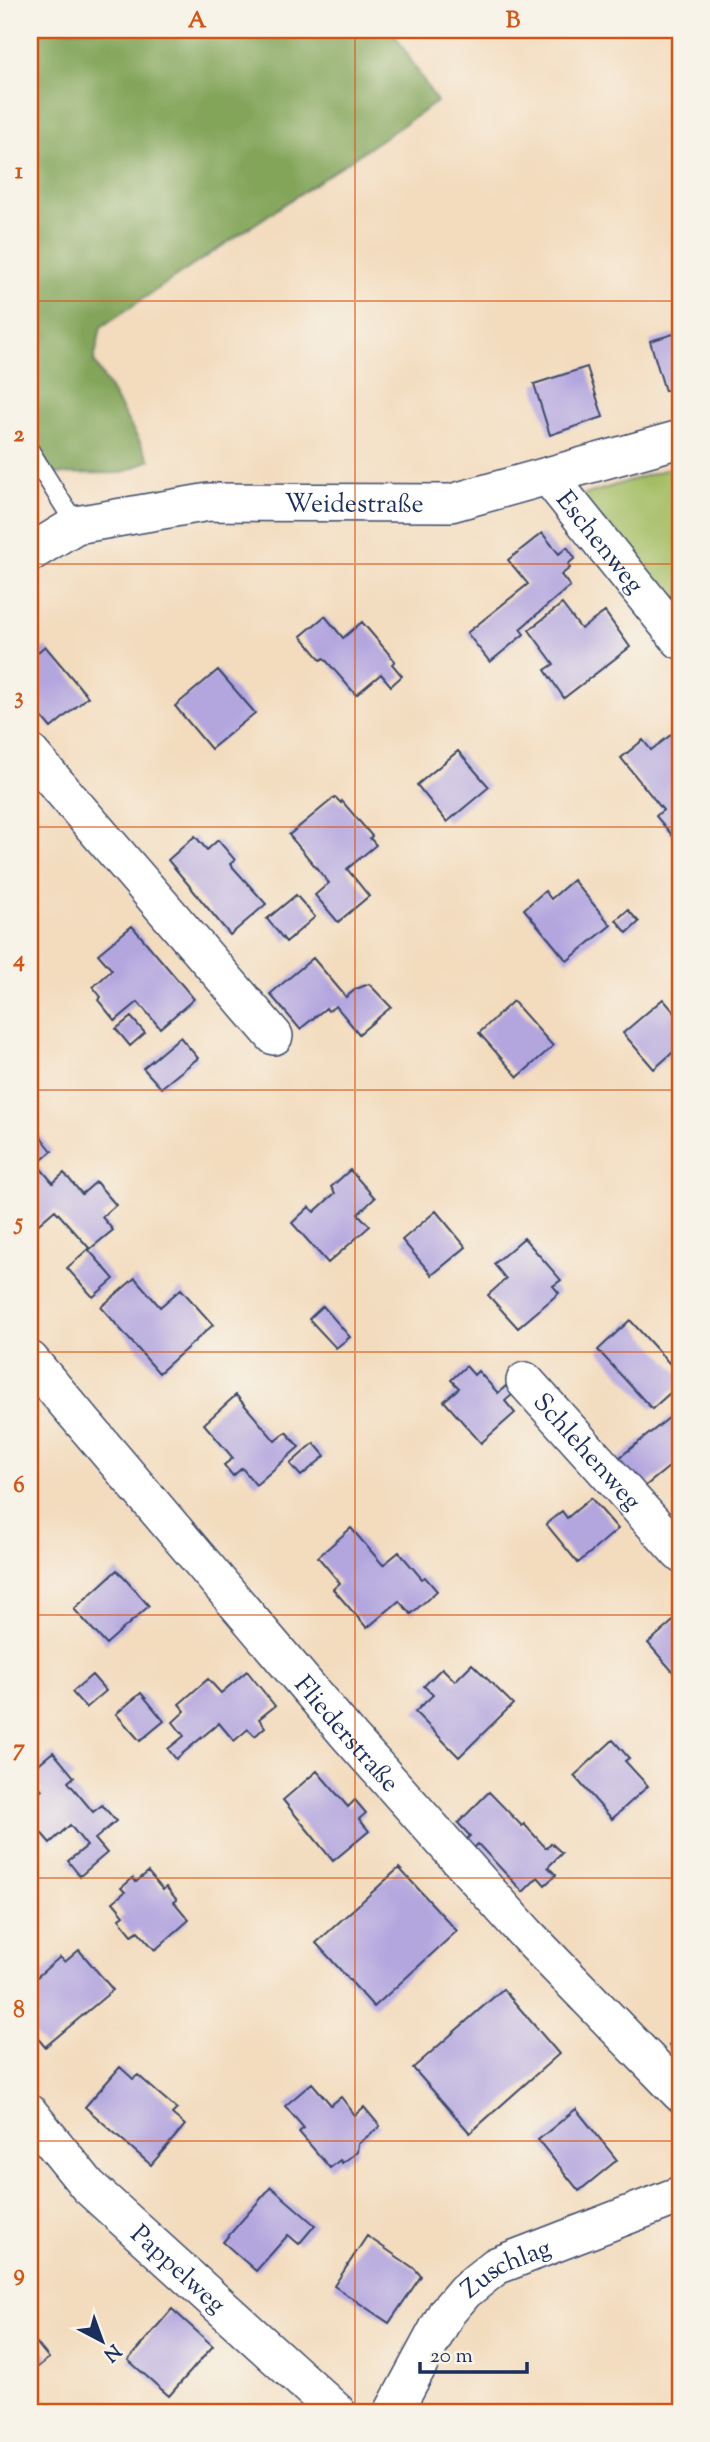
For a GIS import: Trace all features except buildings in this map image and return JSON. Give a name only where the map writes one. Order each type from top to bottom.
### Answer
[{"type":"street","name":"Weidestraße","points":[[30,554],[76,526],[209,502],[451,503],[680,439]]},
{"type":"street","name":"Eschenweg","points":[[548,476],[680,639]]},
{"type":"street","points":[[30,753],[274,1036]]},
{"type":"street","name":"Fliederstraße","points":[[30,1360],[360,1748],[527,1935],[680,2093]]},
{"type":"street","name":"Schlehenweg","points":[[525,1381],[680,1553]]},
{"type":"street","name":"Pappelweg","points":[[30,2115],[88,2186],[337,2412]]},
{"type":"street","name":"Zuschlag","points":[[393,2412],[447,2312],[465,2291],[496,2266],[680,2195]]},
{"type":"lane","points":[[30,451],[76,526]]},
{"type":"green space","points":[[30,30],[392,30],[437,102],[101,327],[94,361],[150,460],[122,473],[30,474]]},
{"type":"green space","points":[[680,465],[680,618],[581,496]]}]
